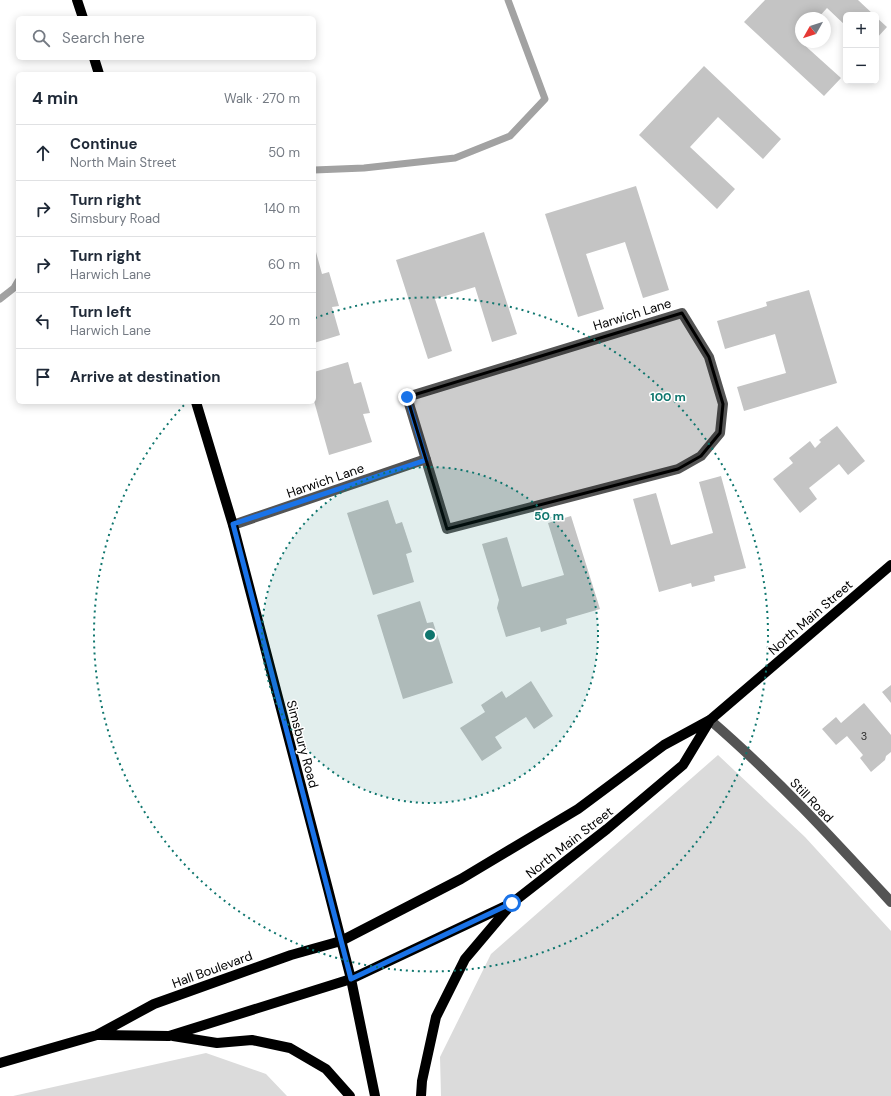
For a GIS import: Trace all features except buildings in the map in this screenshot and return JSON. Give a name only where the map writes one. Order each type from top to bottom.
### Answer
[{"type":"main road","points":[[77,0],[82,16]]},
{"type":"main road","points":[[95,60],[98,72]]},
{"type":"main road","name":"Simsbury Road","points":[[197,404],[233,524],[341,940],[351,979],[375,1096]]},
{"type":"main road","name":"North Main Street","points":[[341,940],[461,879],[578,809],[664,745],[710,720],[891,565]]},
{"type":"main road","name":"North Main Street","points":[[351,979],[512,903],[607,829],[682,764],[710,720]]},
{"type":"main road","points":[[421,1096],[422,1081],[436,1017],[465,959],[512,903]]},
{"type":"main road","name":"Hall Boulevard","points":[[0,1063],[97,1035],[154,1004],[290,954],[341,940]]},
{"type":"main road","name":"Hall Boulevard","points":[[97,1035],[169,1036],[351,979]]},
{"type":"main road","points":[[169,1036],[216,1042],[252,1040],[290,1048],[326,1069],[350,1096]]},
{"type":"street","name":"Harwich Lane","points":[[682,313],[709,357],[723,404],[720,433],[702,456],[678,469],[447,529],[426,460],[407,397],[682,313]]},
{"type":"street","name":"Harwich Lane","points":[[233,524],[426,460]]},
{"type":"street","name":"Still Road","points":[[710,720],[744,750],[806,811],[891,902]]},
{"type":"highlighted area","points":[[682,313],[709,357],[723,404],[720,433],[701,456],[678,469],[447,529],[407,397]]},
{"type":"shaded area","points":[[718,755],[805,837],[891,931],[891,1096],[441,1096],[440,1057],[491,954]]},
{"type":"shaded area","points":[[206,1053],[266,1074],[287,1096],[13,1096]]},
{"type":"waterway","points":[[316,170],[364,168],[455,158],[510,136],[545,99],[508,0]]},
{"type":"waterway","points":[[0,299],[14,288],[16,284]]},
{"type":"route","points":[[407,397],[426,460],[233,524],[351,979],[442,938],[512,903]]}]
